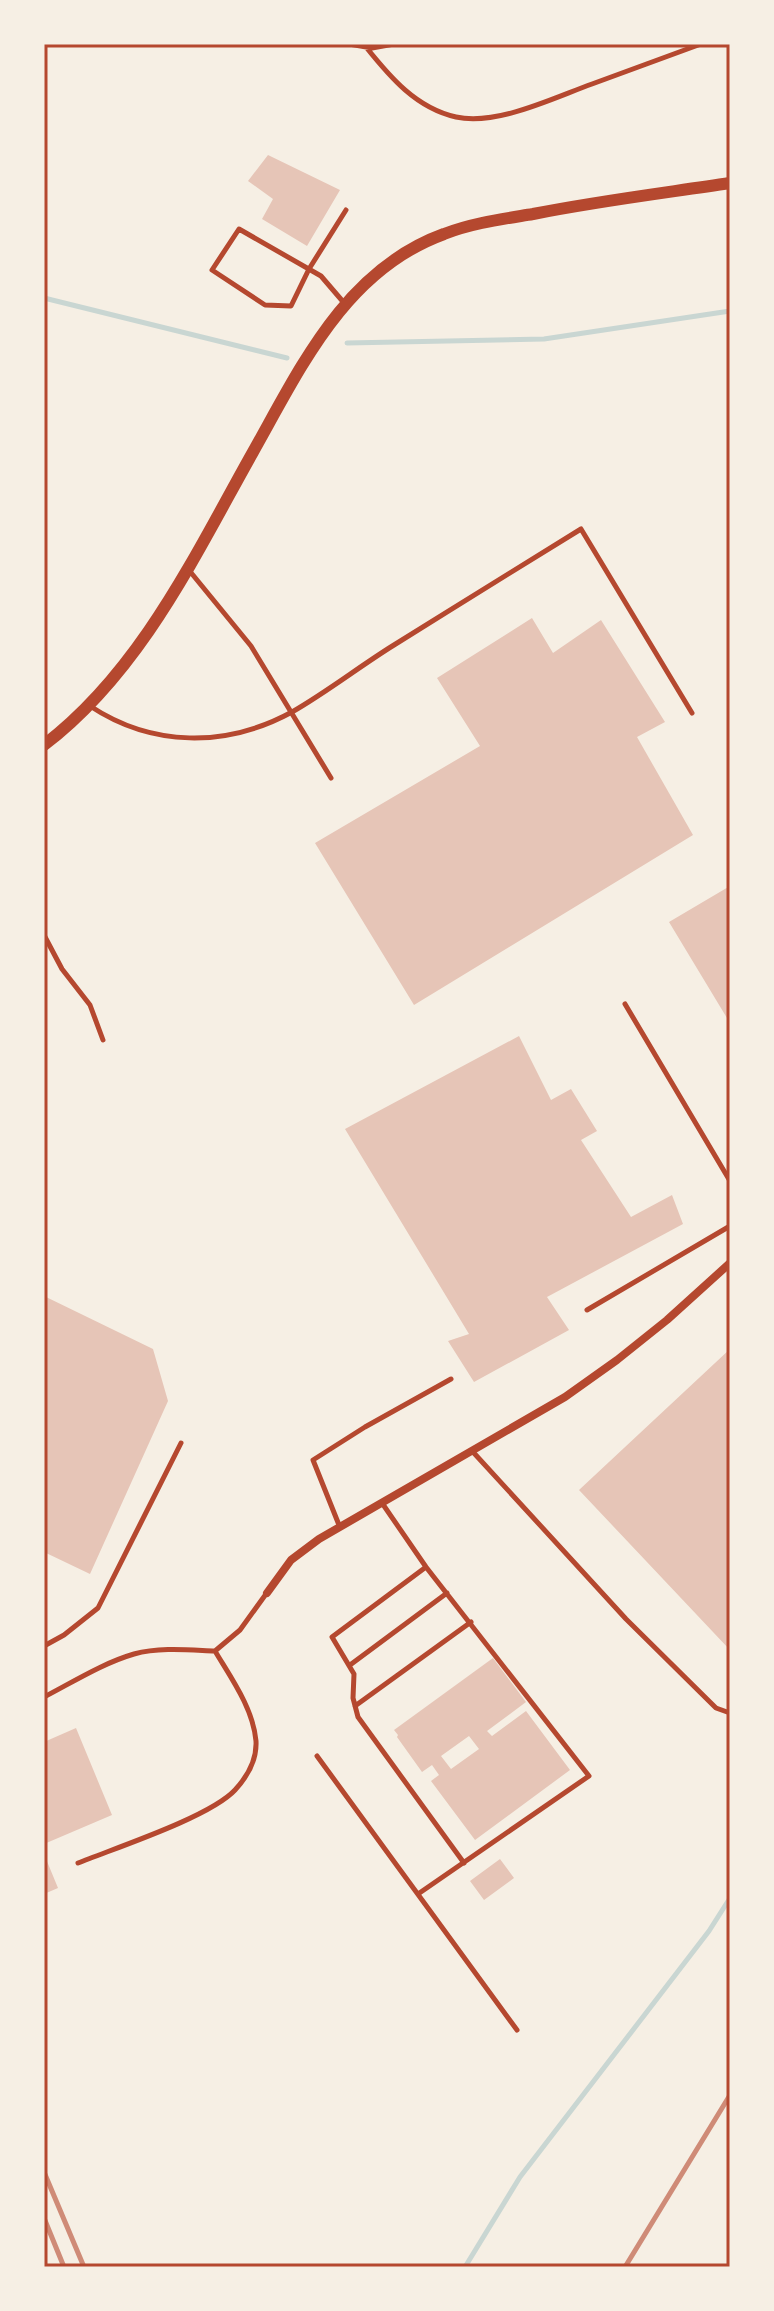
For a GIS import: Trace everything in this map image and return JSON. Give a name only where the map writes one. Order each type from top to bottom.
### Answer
[{"type":"main road","points":[[44,745],[89,705],[121,669],[188,568],[317,339],[346,305],[394,261],[444,234],[478,224],[730,183]]},
{"type":"street","points":[[267,1593],[291,1560],[339,1525],[544,1411],[617,1360],[730,1263]]},
{"type":"lane","points":[[349,44],[366,47],[394,44]]},
{"type":"lane","points":[[366,47],[395,83],[421,102],[456,117],[486,117],[521,110],[701,44]]},
{"type":"lane","points":[[346,210],[309,269],[291,306],[265,305],[212,270],[239,229],[309,269],[321,276],[346,305]]},
{"type":"lane","points":[[89,705],[132,729],[155,736],[204,738],[238,731],[291,712],[581,529],[692,713]]},
{"type":"lane","points":[[188,568],[251,646],[331,778]]},
{"type":"lane","points":[[44,935],[62,969],[90,1005],[103,1040]]},
{"type":"lane","points":[[625,1004],[730,1181]]},
{"type":"lane","points":[[587,1310],[730,1226]]},
{"type":"lane","points":[[339,1525],[313,1460],[451,1379]]},
{"type":"lane","points":[[44,1646],[64,1635],[98,1608],[181,1443]]},
{"type":"lane","points":[[473,1452],[626,1619],[716,1708],[730,1713]]},
{"type":"lane","points":[[382,1503],[426,1567],[589,1776],[418,1894]]},
{"type":"lane","points":[[426,1567],[332,1637],[354,1674],[353,1698],[358,1717],[464,1863]]},
{"type":"lane","points":[[44,1697],[134,1654],[163,1650],[215,1651],[240,1630],[267,1593]]},
{"type":"lane","points":[[350,1665],[447,1593]]},
{"type":"lane","points":[[355,1706],[471,1622]]},
{"type":"lane","points":[[78,1863],[206,1810],[234,1792],[253,1765],[256,1740],[243,1700],[215,1651]]},
{"type":"lane","points":[[317,1756],[517,2030]]},
{"type":"building","points":[[268,155],[340,190],[307,246],[262,219],[273,199],[248,181]]},
{"type":"building","points":[[532,618],[553,653],[601,620],[665,722],[637,737],[693,835],[414,1005],[315,843],[480,746],[437,678]]},
{"type":"building","points":[[730,886],[730,1023],[669,922]]},
{"type":"building","points":[[519,1036],[551,1100],[571,1089],[597,1131],[581,1140],[631,1217],[672,1195],[683,1224],[547,1297],[569,1330],[474,1382],[448,1341],[469,1334],[345,1129]]},
{"type":"building","points":[[44,1296],[153,1349],[168,1401],[90,1574],[44,1552]]},
{"type":"building","points":[[730,1349],[730,1650],[579,1490]]},
{"type":"building","points":[[493,1658],[526,1702],[487,1731],[492,1736],[526,1711],[570,1770],[475,1840],[431,1781],[439,1775],[432,1765],[422,1772],[394,1730]],"holes":[[[469,1736],[479,1749],[451,1769],[441,1756]]]},
{"type":"building","points":[[76,1728],[112,1815],[44,1844],[44,1742]]},
{"type":"building","points":[[44,1854],[58,1888],[44,1894]]},
{"type":"building","points":[[500,1859],[514,1878],[484,1900],[470,1881]]},
{"type":"waterway","points":[[44,298],[287,358]]},
{"type":"waterway","points":[[347,343],[544,339],[730,311]]},
{"type":"waterway","points":[[465,2267],[520,2177],[709,1931],[730,1898]]},
{"type":"railway","points":[[625,2267],[730,2095]]},
{"type":"railway","points":[[44,2172],[84,2267]]},
{"type":"railway","points":[[44,2218],[64,2267]]}]
